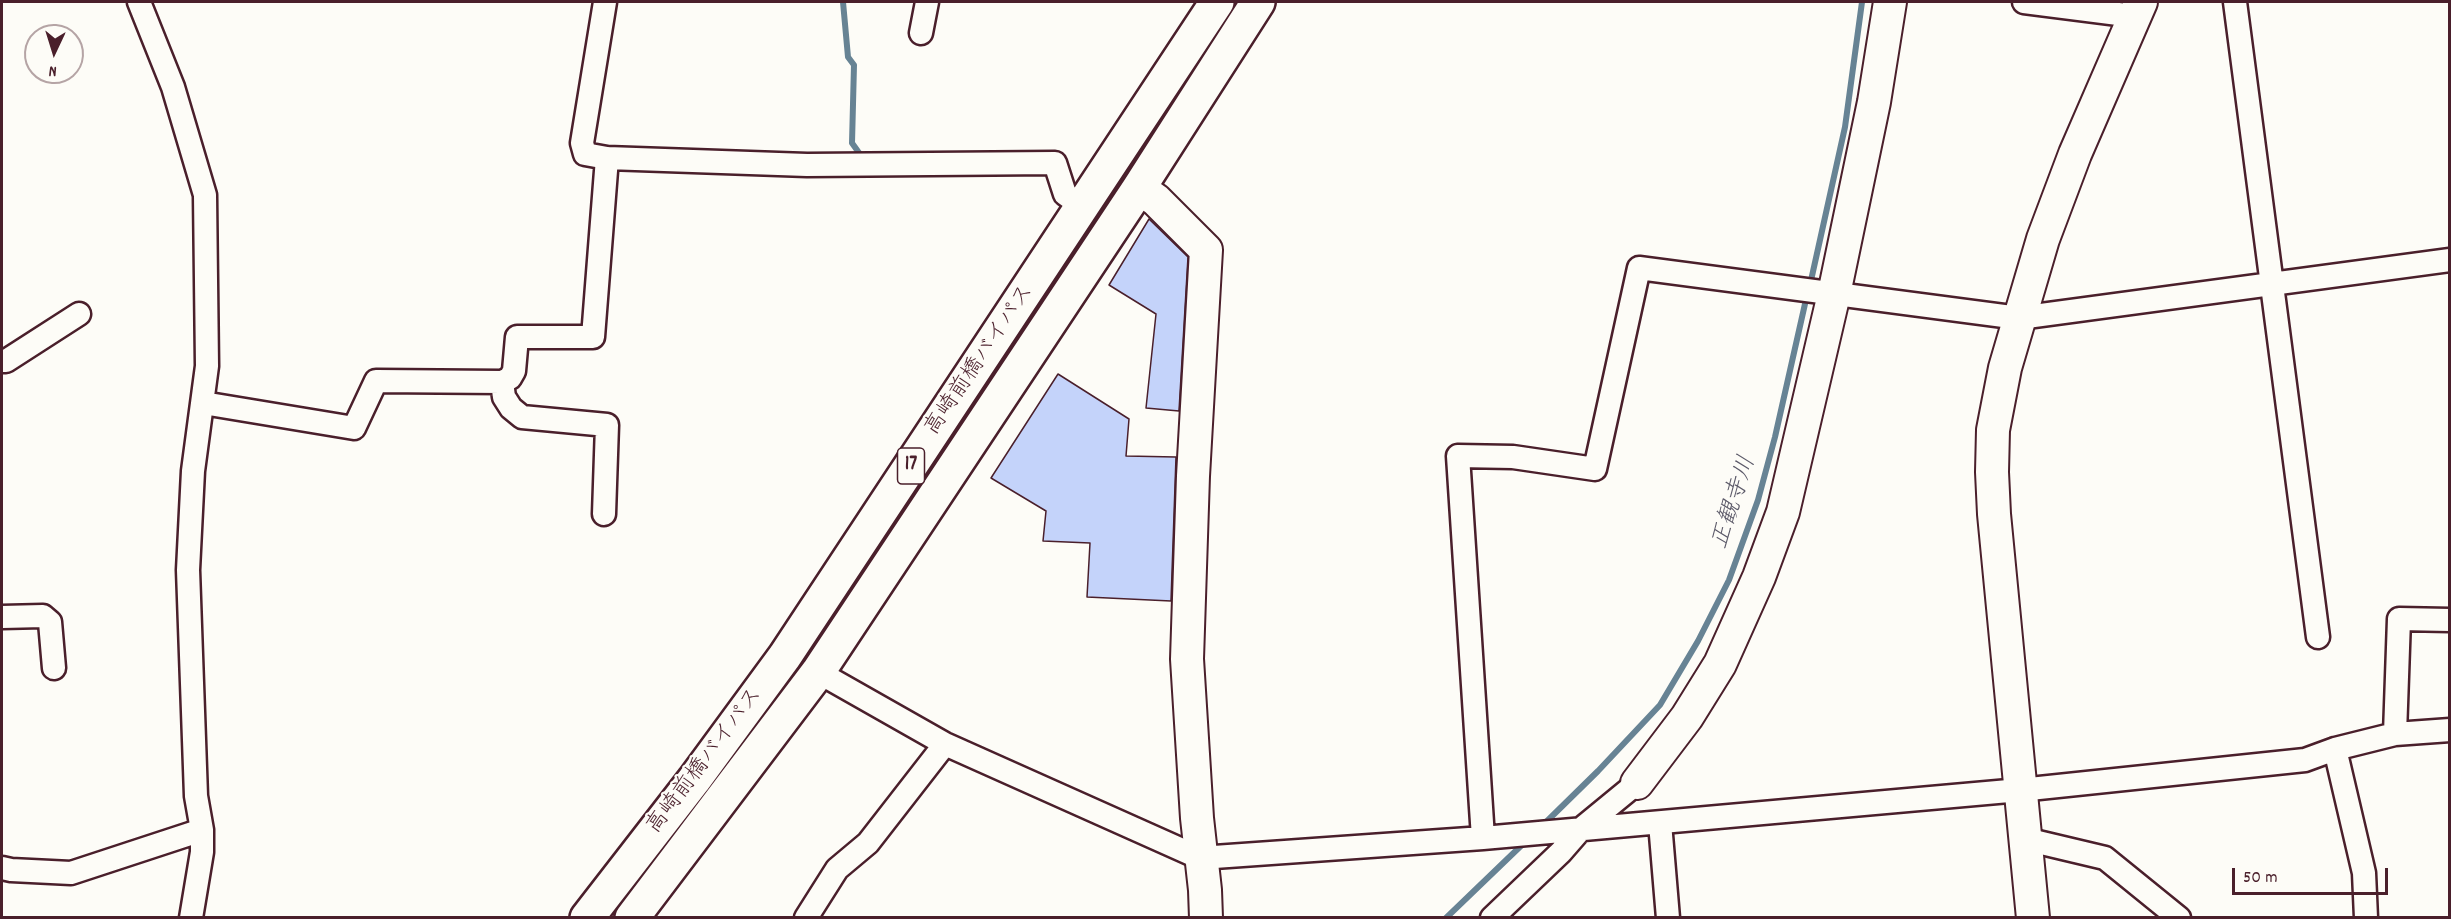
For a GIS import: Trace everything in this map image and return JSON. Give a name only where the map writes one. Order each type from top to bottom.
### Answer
[{"type":"highway","name":"高崎前橋バイパス","points":[[588,918],[785,656],[1218,2]]},
{"type":"highway","name":"高崎前橋バイパス","points":[[632,918],[818,672],[1139,188],[1258,2]]},
{"type":"street","points":[[139,2],[173,87],[205,195],[207,366],[193,471],[188,570],[196,796],[202,830],[202,852],[190,918]]},
{"type":"street","points":[[605,2],[582,143],[585,154],[607,158],[807,165],[1055,163],[1065,195],[1083,207]]},
{"type":"street","points":[[921,33],[927,2]]},
{"type":"street","points":[[1492,918],[1561,852],[1581,829],[1637,783],[1687,717],[1720,663],[1759,577],[1783,512],[1834,294],[1874,102],[1890,2]]},
{"type":"street","points":[[2024,2],[2138,9],[2075,154],[2043,239],[2019,318],[1993,429],[1992,472],[2033,918]]},
{"type":"street","points":[[2235,2],[2274,284],[2318,637]]},
{"type":"street","points":[[203,403],[354,428],[376,381],[502,382],[510,378],[514,371],[517,337],[593,337],[607,158]]},
{"type":"street","points":[[1139,188],[1156,200],[1206,250],[1193,476],[1187,659],[1206,918]]},
{"type":"street","points":[[1483,838],[1458,456],[1513,457],[1595,469],[1639,268],[2019,318],[2450,260]]},
{"type":"street","points":[[2,361],[6,361],[79,314]]},
{"type":"street","points":[[502,382],[504,397],[511,408],[522,417],[607,425],[604,514]]},
{"type":"street","points":[[2,617],[43,616],[50,622],[54,668]]},
{"type":"street","points":[[2395,734],[2399,619],[2450,620]]},
{"type":"street","points":[[818,672],[945,744],[1200,858],[1483,838],[2020,790],[2305,760],[2335,749],[2395,734],[2450,730]]},
{"type":"street","points":[[806,918],[837,869],[868,843],[945,744]]},
{"type":"street","points":[[2335,749],[2364,873],[2366,918]]},
{"type":"street","points":[[1629,825],[1628,806],[1637,783]]},
{"type":"street","points":[[1660,823],[1668,918]]},
{"type":"street","points":[[2,868],[71,873],[202,830]]},
{"type":"street","points":[[2025,838],[2105,858],[2179,918]]},
{"type":"building","points":[[1149,219],[1188,257],[1179,411],[1146,408],[1156,314],[1109,285]]},
{"type":"building","points":[[1058,374],[1129,419],[1126,456],[1176,457],[1171,601],[1087,597],[1090,543],[1043,541],[1046,511],[991,478]]},
{"type":"waterway","points":[[843,2],[848,57],[854,65],[852,143],[862,157]]},
{"type":"waterway","name":"正観寺川","points":[[1810,285],[1845,127],[1862,2]]},
{"type":"waterway","name":"正観寺川","points":[[1542,826],[1660,705],[1698,641],[1729,580],[1758,500],[1775,437],[1807,295]]},
{"type":"waterway","name":"正観寺川","points":[[1446,918],[1526,841]]}]
